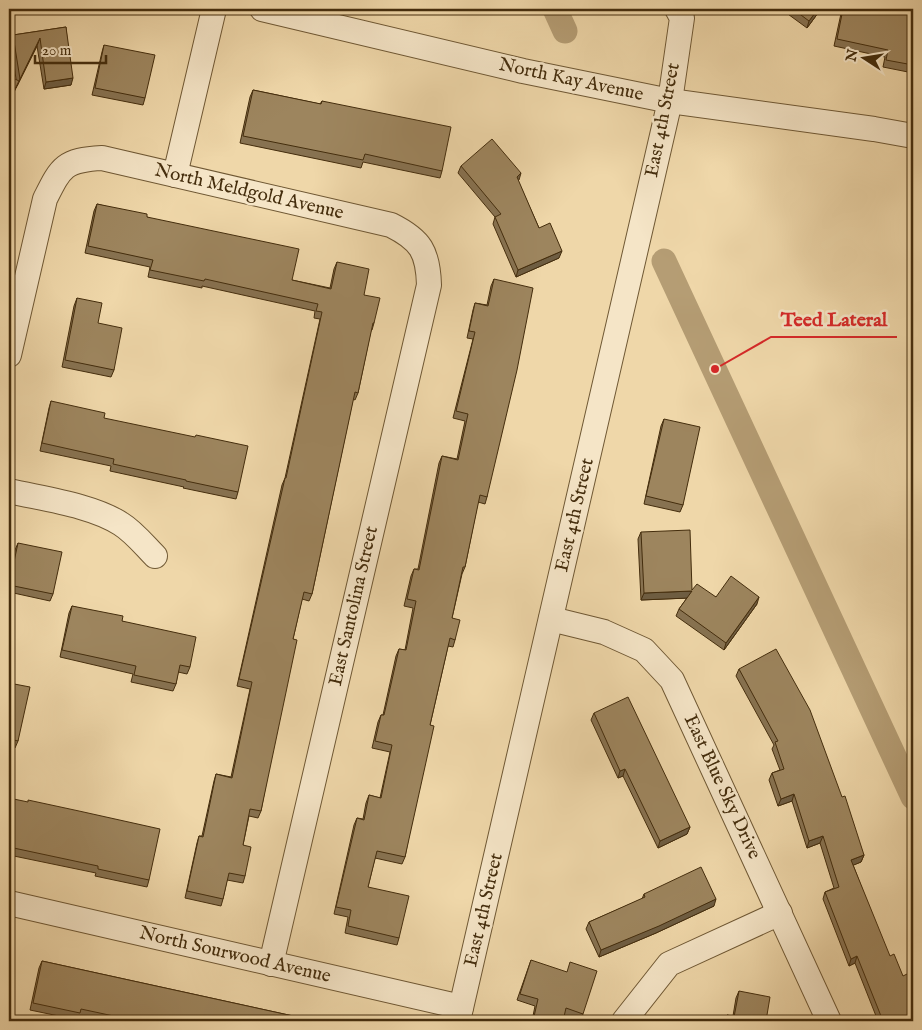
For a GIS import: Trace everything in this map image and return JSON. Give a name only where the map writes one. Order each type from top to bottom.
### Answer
[{"type":"street","points":[[175,175],[214,9]]},
{"type":"street","name":"North Kay Avenue","points":[[262,9],[523,70],[670,101],[913,136]]},
{"type":"street","name":"East 4th Street","points":[[460,1014],[670,101],[682,18],[677,9]]},
{"type":"street","name":"North Meldgold Avenue","points":[[9,355],[45,199],[55,180],[67,164],[85,159],[102,158],[391,225],[408,234],[422,249]]},
{"type":"street","name":"East Santolina Street","points":[[271,964],[429,286],[428,267],[422,249]]},
{"type":"street","points":[[9,491],[92,510],[108,516],[123,525],[155,556]]},
{"type":"street","name":"East Blue Sky Drive","points":[[551,619],[604,632],[644,650],[672,680],[829,1021]]},
{"type":"street","name":"North Sourwood Avenue","points":[[9,903],[271,964],[460,1014]]},
{"type":"street","points":[[624,1021],[669,964],[780,913]]},
{"type":"building","points":[[793,9],[818,9],[809,21]]},
{"type":"building","points":[[843,9],[913,9],[913,65],[886,60],[888,50],[837,39]]},
{"type":"building","points":[[66,27],[73,78],[46,82],[40,38],[20,79],[13,35]]},
{"type":"building","points":[[104,45],[155,55],[145,98],[95,88]]},
{"type":"building","points":[[9,76],[19,81],[9,101]]},
{"type":"building","points":[[253,90],[321,104],[322,101],[451,127],[442,171],[365,154],[363,160],[243,136]]},
{"type":"building","points":[[492,139],[521,173],[517,177],[539,228],[550,223],[562,251],[518,270],[495,217],[501,214],[461,166]]},
{"type":"building","points":[[97,204],[147,214],[147,217],[299,249],[292,280],[331,289],[337,262],[369,269],[364,295],[380,298],[358,393],[355,392],[312,594],[304,592],[293,639],[297,640],[261,811],[250,809],[243,845],[251,847],[245,876],[229,873],[223,899],[187,891],[199,836],[203,837],[216,774],[232,778],[252,682],[239,679],[286,478],[322,312],[316,311],[318,304],[205,279],[204,281],[150,270],[153,260],[88,246]]},
{"type":"building","points":[[494,279],[533,288],[517,370],[487,497],[480,495],[465,567],[463,567],[452,618],[460,620],[455,640],[450,638],[430,725],[434,726],[405,857],[377,851],[368,887],[409,896],[399,938],[348,926],[351,910],[336,907],[357,818],[364,820],[369,795],[381,798],[392,745],[375,741],[381,715],[384,715],[399,649],[406,650],[416,601],[407,599],[414,569],[419,570],[442,456],[458,460],[468,414],[456,411],[475,332],[469,331],[475,303],[488,306]]},
{"type":"building","points":[[77,298],[102,303],[98,323],[122,328],[114,370],[65,360]]},
{"type":"building","points":[[51,401],[105,413],[104,418],[248,446],[238,492],[113,464],[114,459],[42,443]]},
{"type":"building","points":[[664,419],[700,427],[683,505],[646,496]]},
{"type":"building","points":[[690,530],[692,590],[697,584],[716,597],[731,576],[759,597],[726,643],[679,609],[692,591],[644,593],[641,532]]},
{"type":"building","points":[[18,543],[62,552],[53,594],[9,585]]},
{"type":"building","points":[[72,606],[123,616],[122,621],[196,637],[190,667],[180,665],[176,684],[134,675],[136,666],[62,650]]},
{"type":"building","points":[[776,649],[810,710],[842,797],[845,796],[864,855],[851,860],[890,956],[894,954],[903,976],[913,971],[913,1021],[883,1021],[857,956],[851,959],[825,892],[839,887],[823,836],[809,841],[794,794],[781,799],[772,773],[784,769],[775,742],[778,741],[739,669]]},
{"type":"building","points":[[9,683],[30,687],[18,741],[9,739]]},
{"type":"building","points":[[628,697],[690,827],[660,841],[625,769],[620,771],[594,713]]},
{"type":"building","points":[[9,798],[28,802],[28,800],[160,829],[149,880],[98,869],[98,866],[9,847]]},
{"type":"building","points":[[701,867],[716,899],[659,926],[601,950],[589,922],[645,897],[644,894]]},
{"type":"building","points":[[531,960],[567,972],[570,962],[597,971],[583,1014],[566,1008],[563,1021],[533,1021],[538,999],[520,994]]},
{"type":"building","points":[[42,961],[316,1021],[137,1021],[81,1009],[80,1013],[33,1003]]},
{"type":"building","points":[[739,991],[770,997],[766,1021],[726,1021],[727,1015],[734,1017]]},
{"type":"waterway","points":[[555,9],[565,31]]},
{"type":"waterway","points":[[664,261],[913,797]]},
{"type":"place","name":"Teed Lateral","points":[[715,369]]}]
